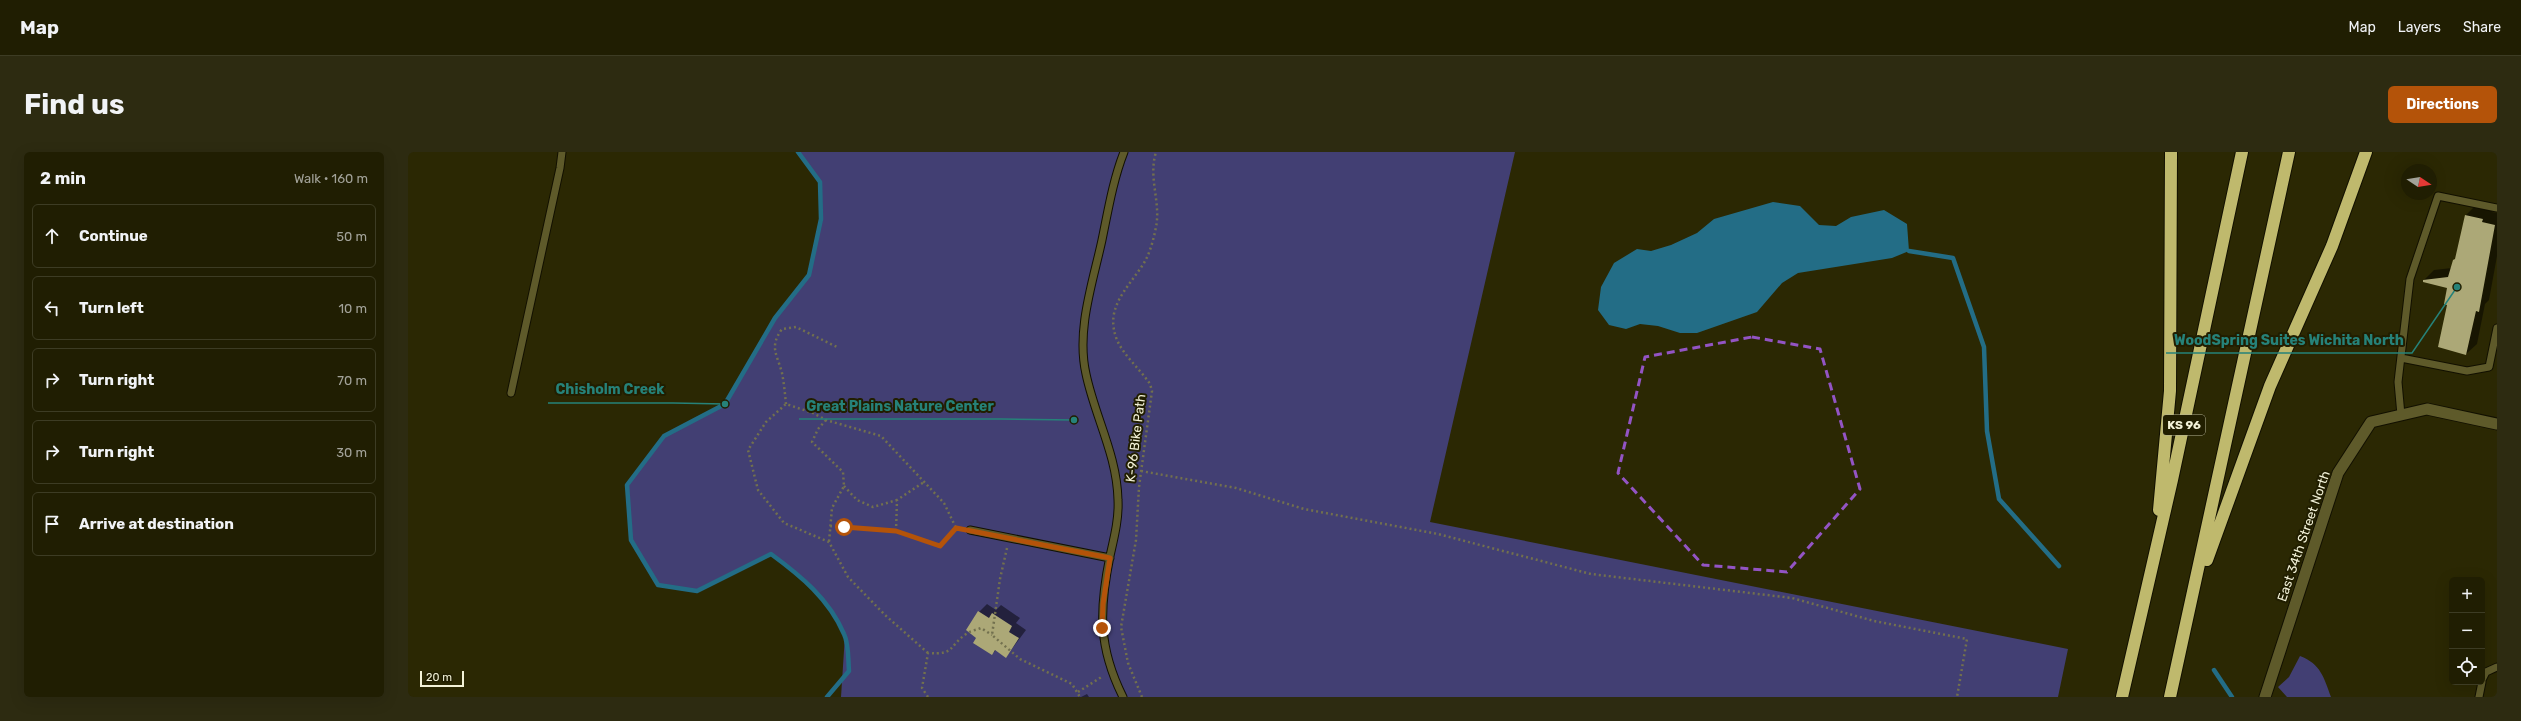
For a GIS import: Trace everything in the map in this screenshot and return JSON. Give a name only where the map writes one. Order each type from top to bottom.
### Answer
[{"type":"highway","points":[[2155,556],[2170,391],[2171,152]]},
{"type":"highway","name":"KS 96","points":[[2122,697],[2155,556],[2242,152]]},
{"type":"highway","points":[[2170,697],[2289,152]]},
{"type":"highway","points":[[2190,606],[2270,386],[2332,246],[2366,152]]},
{"type":"street","name":"East 34th Street North","points":[[2265,697],[2338,473],[2371,422],[2427,409],[2497,424]]},
{"type":"lane","points":[[511,392],[560,168],[562,152]]},
{"type":"lane","points":[[1123,697],[1111,672],[1102,628],[1103,604],[1117,523],[1118,500],[1116,474],[1110,446],[1085,372],[1084,343],[1086,313],[1112,196],[1124,152]]},
{"type":"lane","points":[[2401,415],[2398,382],[2410,279],[2438,196],[2497,208]]},
{"type":"lane","points":[[2400,358],[2467,371],[2489,367],[2497,328]]},
{"type":"lane","points":[[970,530],[1110,558]]},
{"type":"lane","points":[[2485,674],[2486,672],[2497,667]]},
{"type":"lane","points":[[2478,697],[2481,685]]},
{"type":"path","name":"K-96 Bike Path","points":[[1142,697],[1128,663],[1122,627],[1137,536],[1141,471],[1152,391],[1150,384],[1118,340],[1113,314],[1120,295],[1149,254],[1155,236],[1158,210],[1152,175],[1156,152]]},
{"type":"path","points":[[786,404],[782,372],[775,358],[775,338],[782,329],[796,327],[837,347]]},
{"type":"path","points":[[786,404],[813,413],[826,420],[881,436],[944,503],[956,528]]},
{"type":"path","points":[[786,404],[766,422],[748,450],[758,490],[784,523],[829,542]]},
{"type":"path","points":[[826,420],[818,429],[812,442],[843,472],[844,486],[832,508],[829,542],[848,576],[885,615],[928,653],[942,654],[953,649],[966,634],[981,628],[992,635],[1020,659],[1072,684],[1080,697]]},
{"type":"path","points":[[1141,471],[1236,488],[1304,509],[1438,534],[1591,574],[1792,598],[1874,621],[1967,639],[1957,697]]},
{"type":"path","points":[[844,486],[858,500],[873,507],[897,500],[924,482]]},
{"type":"path","points":[[896,531],[897,500]]},
{"type":"path","points":[[830,526],[896,531],[940,546],[956,528]]},
{"type":"path","points":[[956,528],[970,530]]},
{"type":"path","points":[[992,635],[1000,579],[1010,538]]},
{"type":"path","points":[[928,653],[922,688],[928,697]]},
{"type":"path","points":[[1078,692],[1090,682],[1111,672]]},
{"type":"highlighted area","points":[[1752,337],[1820,349],[1860,489],[1787,572],[1703,565],[1618,473],[1645,357]]},
{"type":"shaded area","points":[[798,152],[1515,152],[1430,522],[2068,649],[2058,697],[841,697],[845,635],[826,603],[806,580],[771,554],[697,591],[658,585],[631,540],[627,485],[664,436],[725,404],[775,318],[809,275],[821,219],[820,182]]},
{"type":"shaded area","points":[[2300,656],[2313,663],[2321,672],[2331,697],[2287,697],[2278,687],[2289,677]]},
{"type":"water","points":[[1773,202],[1800,206],[1819,225],[1836,226],[1851,217],[1884,210],[1907,224],[1909,251],[1892,258],[1798,273],[1782,283],[1757,312],[1697,333],[1680,333],[1658,326],[1640,324],[1626,329],[1609,325],[1598,310],[1601,287],[1614,263],[1637,249],[1651,251],[1671,245],[1697,233],[1714,219]]},
{"type":"building","points":[[2465,215],[2483,219],[2482,222],[2495,225],[2479,312],[2476,311],[2466,355],[2438,347],[2447,305],[2444,304],[2447,288],[2423,282],[2423,280],[2448,277],[2453,260],[2455,259]]},
{"type":"building","points":[[978,611],[989,618],[992,613],[1012,626],[1009,632],[1019,638],[1006,658],[995,650],[992,655],[973,643],[976,638],[966,630]]},
{"type":"waterway","points":[[798,152],[820,182],[821,219],[809,275],[775,318],[725,404],[664,436],[627,485],[631,540],[658,585],[697,591],[771,554],[813,589],[838,621],[846,638],[848,647],[849,671],[827,697]]},
{"type":"waterway","points":[[1909,251],[1953,258],[1984,347],[1987,431],[1999,499],[2059,566]]},
{"type":"waterway","points":[[2214,670],[2232,697]]},
{"type":"place","name":"WoodSpring Suites Wichita North","points":[[2457,287]]},
{"type":"place","name":"Chisholm Creek","points":[[725,404]]},
{"type":"place","name":"Great Plains Nature Center","points":[[1074,420]]},
{"type":"route","points":[[844,527],[896,531],[940,546],[956,528],[1110,558],[1103,604],[1102,628]]}]
